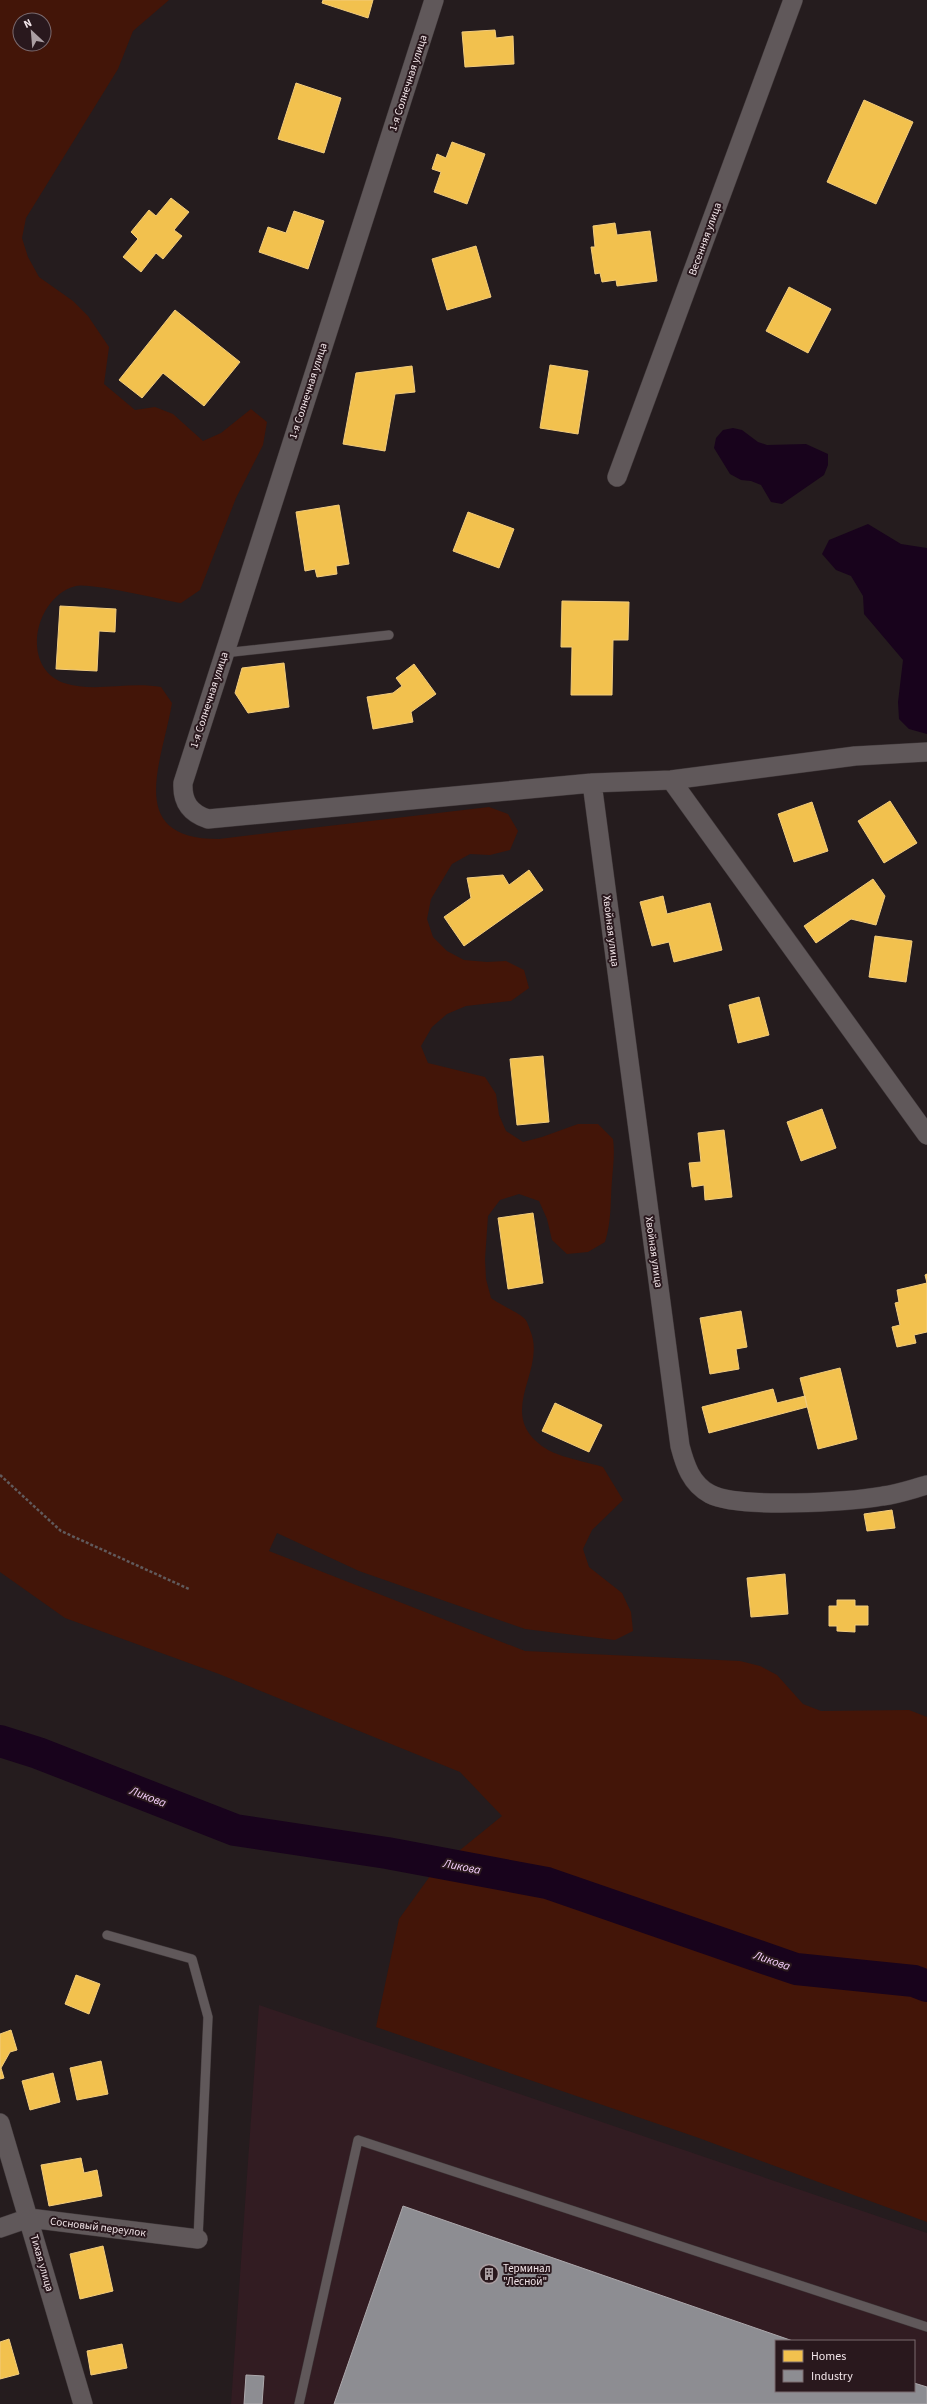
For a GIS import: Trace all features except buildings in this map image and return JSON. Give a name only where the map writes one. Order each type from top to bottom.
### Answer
[{"type":"street","name":"1-я Солнечная улица","points":[[434,0],[224,653],[183,783],[182,794],[187,805],[197,815],[208,819],[592,783]]},
{"type":"street","name":"Весенняя улица","points":[[618,477],[793,0]]},
{"type":"street","points":[[592,783],[671,780],[855,756],[927,752]]},
{"type":"street","points":[[671,780],[927,1135]]},
{"type":"street","name":"Хвойная улица","points":[[592,783],[679,1438],[686,1468],[696,1483],[710,1494],[739,1501],[804,1502],[875,1497],[927,1485]]},
{"type":"street","name":"Тихая улица","points":[[0,2123],[29,2218],[82,2404]]},
{"type":"street","name":"Сосновый переулок","points":[[0,2228],[29,2218],[198,2239]]},
{"type":"lane","points":[[224,653],[390,635]]},
{"type":"lane","points":[[107,1935],[192,1959],[208,2017],[198,2239]]},
{"type":"lane","points":[[299,2404],[358,2140],[927,2326]]},
{"type":"path","points":[[0,1475],[61,1531],[188,1589]]},
{"type":"shaded area","points":[[0,0],[169,0],[133,31],[118,69],[26,218],[22,238],[28,257],[39,277],[73,301],[88,316],[109,347],[104,384],[135,410],[155,407],[173,414],[203,441],[221,433],[251,409],[267,422],[263,445],[236,498],[200,590],[181,603],[110,589],[84,585],[76,586],[62,592],[50,603],[42,617],[38,632],[37,648],[41,662],[50,675],[64,683],[88,687],[136,685],[161,687],[172,703],[157,772],[156,794],[160,812],[170,826],[189,836],[219,839],[489,807],[508,814],[518,831],[510,850],[490,855],[470,854],[452,864],[431,899],[427,919],[433,937],[447,951],[464,960],[487,962],[506,961],[524,970],[529,988],[511,1001],[466,1006],[447,1014],[432,1027],[421,1046],[428,1063],[485,1077],[496,1094],[499,1115],[506,1131],[523,1142],[578,1124],[598,1124],[613,1139],[614,1155],[609,1226],[605,1242],[588,1252],[567,1254],[552,1240],[547,1219],[539,1201],[519,1194],[500,1200],[488,1216],[485,1259],[486,1279],[491,1298],[525,1319],[534,1345],[533,1361],[522,1406],[523,1421],[530,1435],[545,1448],[551,1451],[565,1457],[603,1467],[623,1500],[592,1530],[583,1549],[589,1567],[622,1593],[631,1612],[633,1631],[615,1640],[525,1629],[359,1571],[277,1533],[269,1551],[525,1651],[740,1661],[760,1666],[777,1675],[803,1704],[821,1711],[909,1710],[927,1717],[927,2222],[696,2137],[376,2027],[399,1919],[433,1872],[502,1816],[460,1772],[219,1674],[65,1618],[0,1572]]},
{"type":"shaded area","points":[[733,428],[742,430],[758,442],[767,445],[806,444],[828,454],[828,465],[824,475],[782,504],[771,502],[761,485],[751,481],[741,480],[730,474],[714,448],[716,438],[723,430]]},
{"type":"shaded area","points":[[868,524],[901,544],[927,548],[927,734],[909,729],[899,719],[898,702],[903,660],[864,614],[863,596],[851,576],[836,570],[822,554],[829,540]]},
{"type":"shaded area","points":[[259,2005],[927,2233],[927,2404],[231,2404]]},
{"type":"waterway","name":"Ликова","points":[[0,1741],[38,1753],[235,1830],[387,1853],[547,1883],[796,1969],[914,1981],[927,1986]]},
{"type":"place","name":"Терминал \"Лесной\"","points":[[489,2274]]}]
